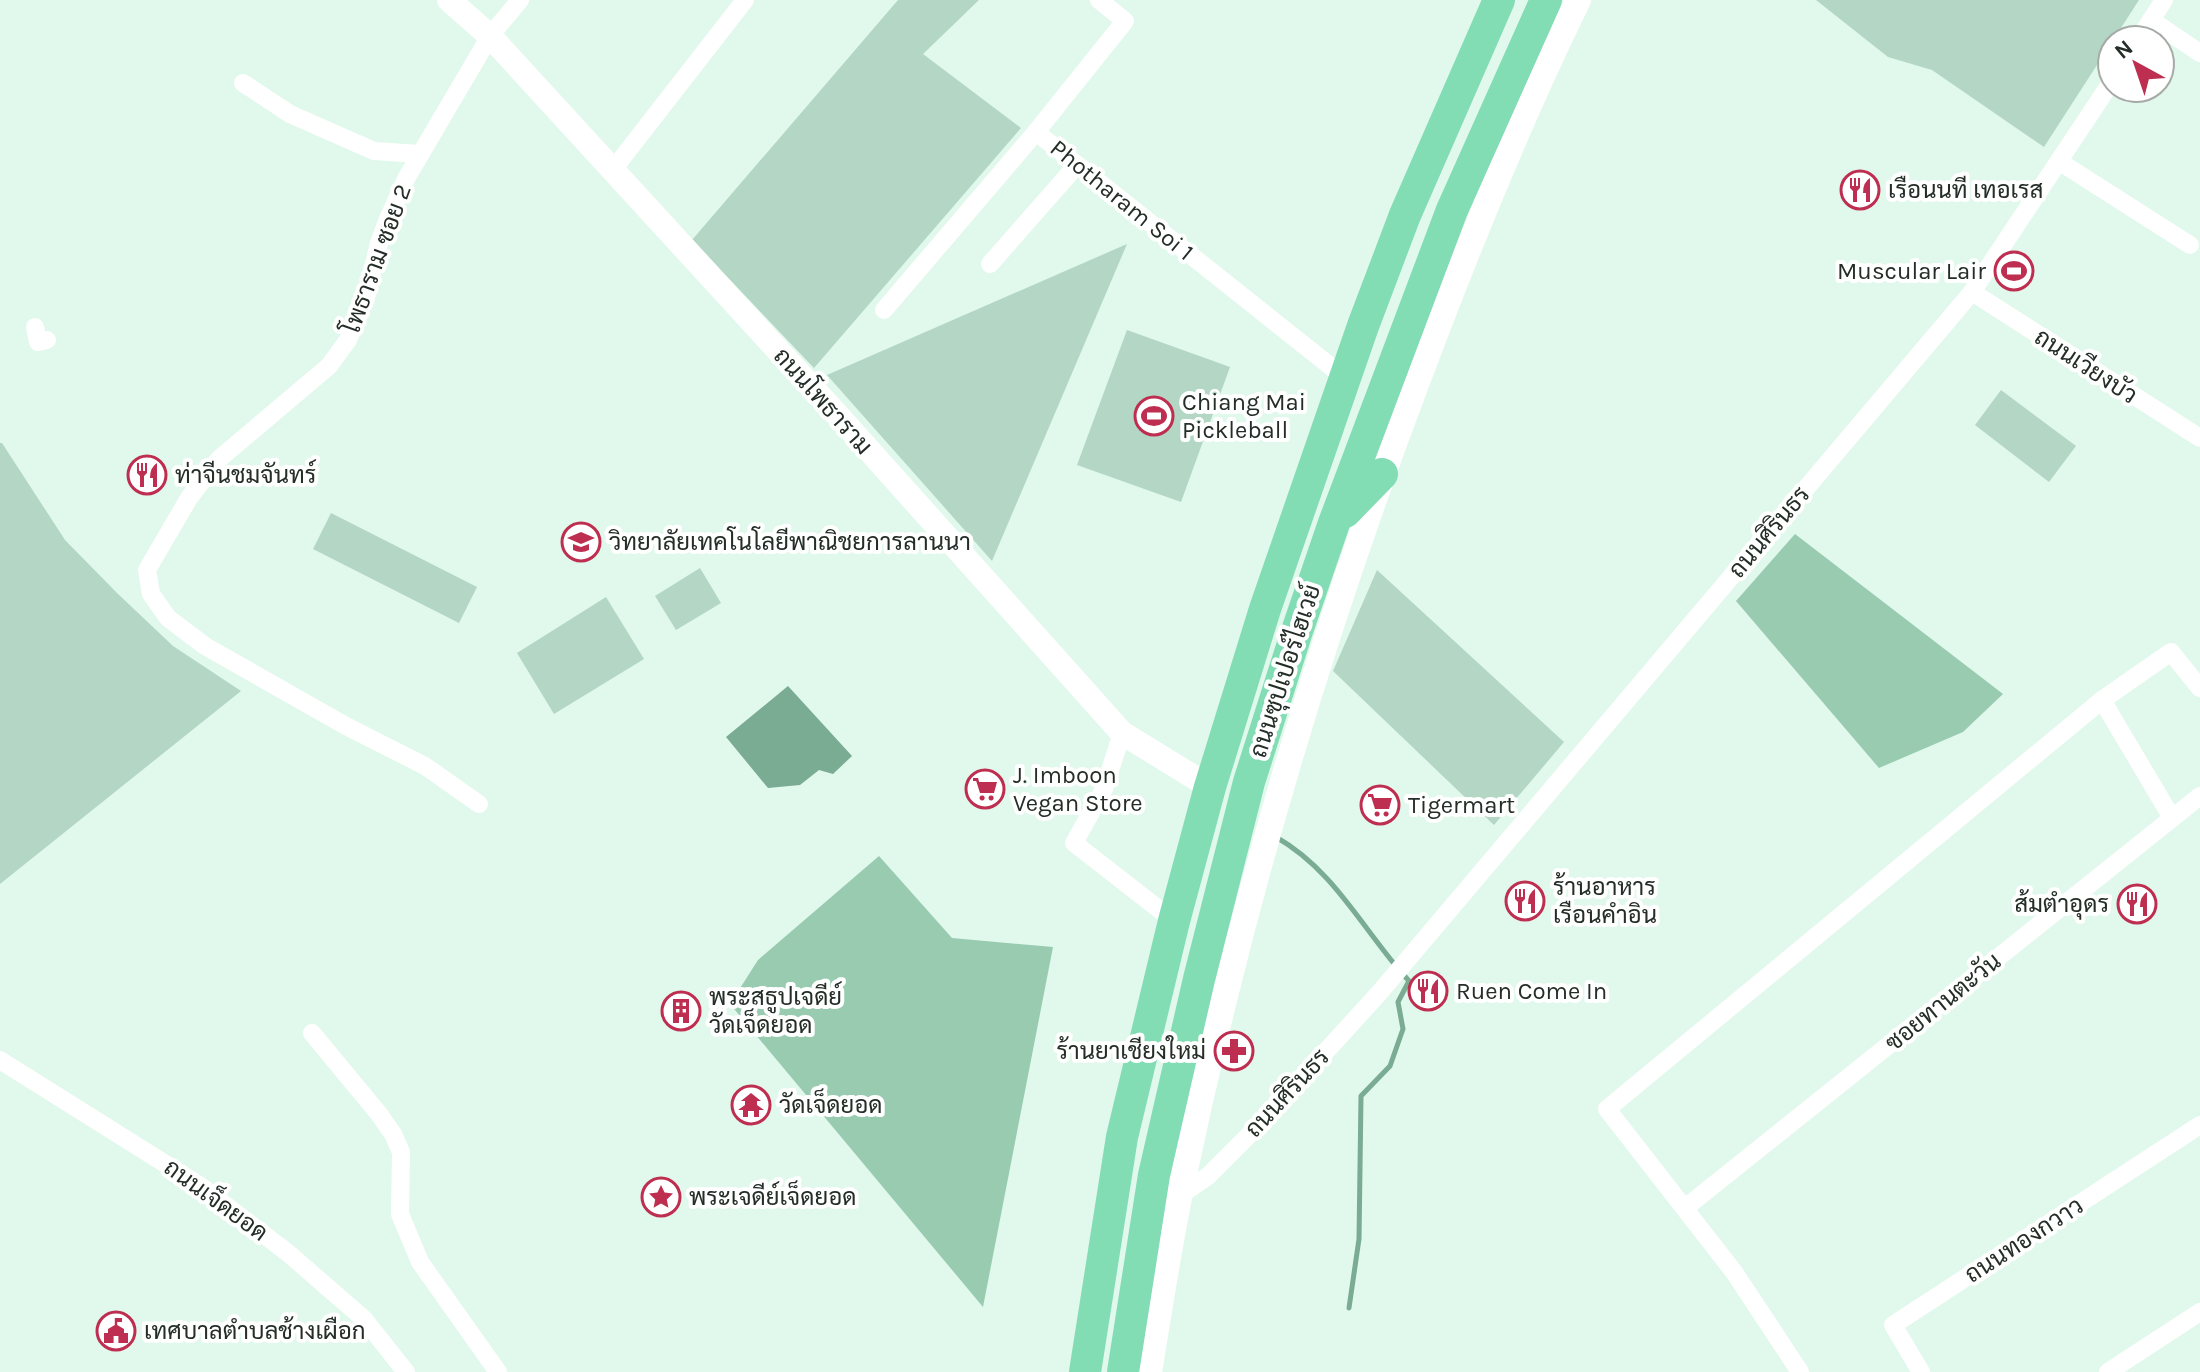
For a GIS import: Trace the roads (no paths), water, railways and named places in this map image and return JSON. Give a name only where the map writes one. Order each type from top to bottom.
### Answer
[{"type":"highway","name":"ถนนซุปเปอร์ไฮเวย์","points":[[1085,1372],[1122,1137],[1210,787],[1265,609],[1344,377],[1405,215],[1499,0]]},
{"type":"highway","name":"ถนนซุปเปอร์ไฮเวย์","points":[[1123,1372],[1154,1175],[1249,782],[1334,523],[1452,210],[1546,0]]},
{"type":"highway","points":[[1334,523],[1382,474]]},
{"type":"main road","points":[[1149,1372],[1179,1196],[1205,1080],[1275,804],[1307,698],[1382,474],[1461,263],[1501,165],[1578,0]]},
{"type":"street","name":"ถนนโพธาราม","points":[[449,0],[490,36],[842,420],[1122,733],[1210,787]]},
{"type":"street","name":"โพธาราม ซอย 2","points":[[479,804],[425,766],[346,726],[205,646],[168,618],[151,594],[147,570],[189,498],[219,459],[329,366],[348,340],[366,298],[388,219],[420,154],[490,36],[520,0]]},
{"type":"street","points":[[612,171],[745,0]]},
{"type":"street","name":"Photharam Soi 1","points":[[1099,0],[1125,21],[1036,132],[1344,377]]},
{"type":"street","points":[[2148,24],[2164,0]]},
{"type":"street","points":[[2151,20],[2200,53]]},
{"type":"street","points":[[243,83],[290,114],[374,151],[420,154]]},
{"type":"street","name":"ถนนศิรินธร","points":[[1179,1196],[1208,1176],[1258,1126],[1402,966],[1972,292],[2097,104]]},
{"type":"street","points":[[884,310],[1036,132]]},
{"type":"street","points":[[2060,162],[2190,245]]},
{"type":"street","points":[[990,264],[1077,165]]},
{"type":"street","name":"ถนนเวียงบัว","points":[[1972,292],[2200,438]]},
{"type":"street","points":[[1800,1372],[1734,1272],[1607,1109],[2102,700],[2171,652],[2200,688]]},
{"type":"street","points":[[2102,700],[2172,818]]},
{"type":"street","points":[[1122,733],[1104,789],[1074,843],[1174,921]]},
{"type":"street","name":"ซอยทานตะวัน","points":[[1685,1208],[2200,796]]},
{"type":"street","points":[[312,1033],[393,1134],[401,1152],[400,1214],[420,1262],[498,1372]]},
{"type":"street","name":"ถนนเจ็ดยอด","points":[[0,1060],[199,1185],[288,1253],[364,1319],[406,1372]]},
{"type":"street","name":"ถนนทองกวาว","points":[[1921,1372],[1893,1325],[2200,1125]]},
{"type":"street","points":[[2108,1372],[2200,1312]]},
{"type":"waterway","points":[[1276,837],[1327,879],[1396,966]]},
{"type":"waterway","points":[[1349,1308],[1359,1239],[1361,1096],[1390,1066],[1403,1029],[1398,1002],[1409,981],[1402,973]]},
{"type":"place","name":"เรือนนที เทอเรส","points":[[1860,190]]},
{"type":"place","name":"Muscular Lair","points":[[2014,271]]},
{"type":"place","name":"Chiang Mai Pickleball","points":[[1154,416]]},
{"type":"place","name":"ท่าจีนชมจันทร์","points":[[147,475]]},
{"type":"place","name":"วิทยาลัยเทคโนโลยีพาณิชยการลานนา","points":[[581,542]]},
{"type":"place","name":"J. Imboon Vegan Store","points":[[985,789]]},
{"type":"place","name":"Tigermart","points":[[1380,805]]},
{"type":"place","name":"ร้านอาหาร เรือนคำอิน","points":[[1525,901]]},
{"type":"place","name":"ส้มตำอุดร","points":[[2137,904]]},
{"type":"place","name":"Ruen Come In","points":[[1428,991]]},
{"type":"place","name":"พระสธูปเจดีย์ วัดเจ็ดยอด","points":[[681,1011]]},
{"type":"place","name":"ร้านยาเชียงใหม่","points":[[1234,1051]]},
{"type":"place","name":"วัดเจ็ดยอด","points":[[751,1105]]},
{"type":"place","name":"พระเจดีย์เจ็ดยอด","points":[[661,1197]]},
{"type":"place","name":"เทศบาลตำบลช้างเผือก","points":[[116,1331]]}]
